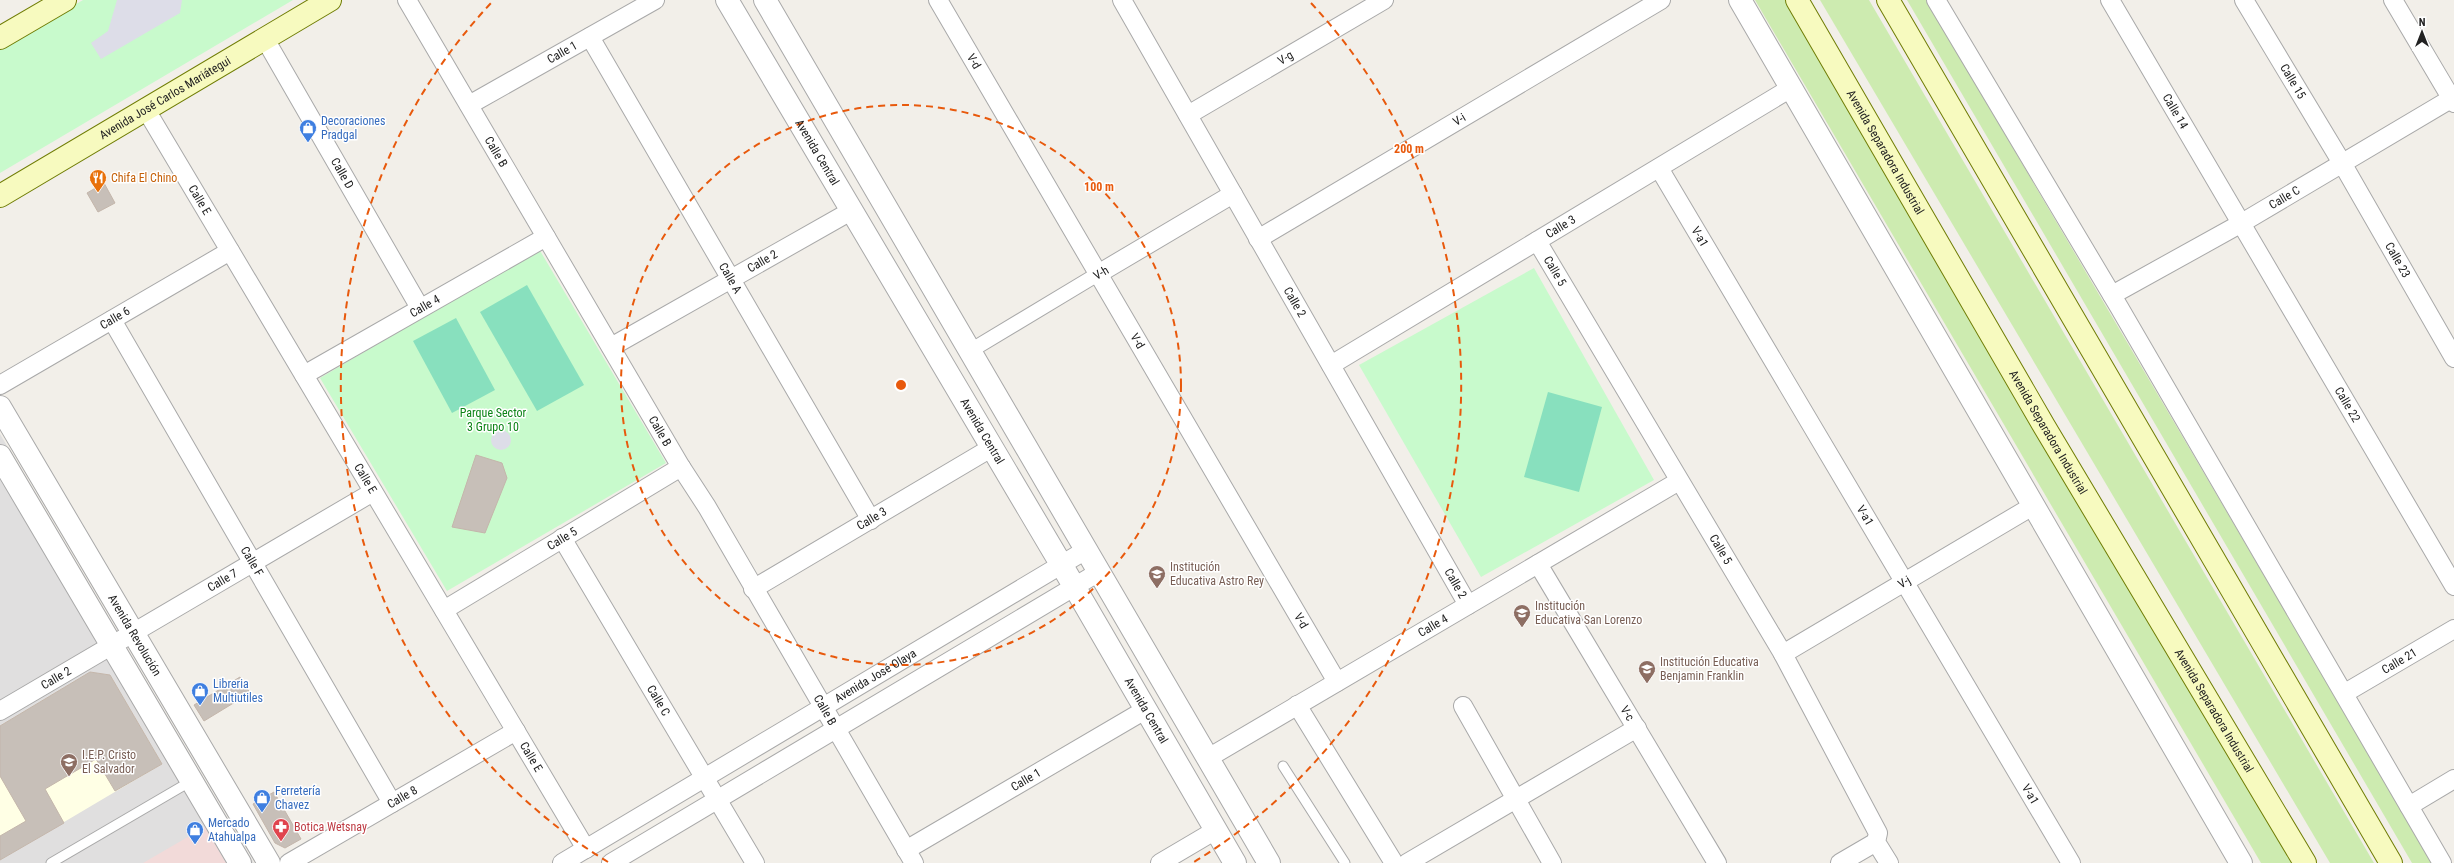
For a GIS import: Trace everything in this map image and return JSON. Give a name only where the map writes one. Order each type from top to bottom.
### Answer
[{"type":"main road","points":[[0,38],[65,0]]},
{"type":"main road","name":"Avenida José Carlos Mariátegui","points":[[0,196],[145,108],[330,0]]},
{"type":"main road","name":"Avenida Separadora Industrial","points":[[1796,0],[2048,433],[2304,863]]},
{"type":"main road","points":[[1888,0],[2391,863]]},
{"type":"street","name":"Calle B","points":[[407,0],[681,467],[707,507],[753,590],[910,857]]},
{"type":"street","name":"Calle 1","points":[[469,105],[655,0]]},
{"type":"street","name":"Avenida Central","points":[[727,0],[1074,586],[1235,863]]},
{"type":"street","points":[[765,0],[1269,863]]},
{"type":"street","name":"V-d","points":[[938,0],[1337,682]]},
{"type":"street","name":"Calle 2","points":[[1122,0],[1468,605]]},
{"type":"street","name":"V-g","points":[[1188,115],[1384,0]]},
{"type":"street","name":"V-i","points":[[1258,239],[1661,0]]},
{"type":"street","points":[[1740,0],[2241,863]]},
{"type":"street","points":[[1936,0],[2112,295],[2442,863]]},
{"type":"street","name":"Calle 14","points":[[2110,0],[2240,224]]},
{"type":"street","name":"Calle 15","points":[[2244,0],[2342,163]]},
{"type":"street","points":[[2393,0],[2453,99]]},
{"type":"street","name":"Calle A","points":[[590,37],[870,520]]},
{"type":"street","name":"Calle D","points":[[265,39],[420,308]]},
{"type":"street","name":"Calle 3","points":[[1331,365],[1791,88]]},
{"type":"street","name":"Calle C","points":[[2112,295],[2240,224],[2453,99]]},
{"type":"street","name":"Calle E","points":[[145,108],[586,849]]},
{"type":"street","name":"Calle 23","points":[[2342,163],[2454,358]]},
{"type":"street","name":"V-a1","points":[[1659,168],[2071,863]]},
{"type":"street","name":"V-h","points":[[970,351],[1233,194]]},
{"type":"street","name":"Calle 2","points":[[611,347],[851,211]]},
{"type":"street","name":"Calle 22","points":[[2240,224],[2454,586]]},
{"type":"street","name":"Calle 4","points":[[304,375],[546,237]]},
{"type":"street","name":"Calle 5","points":[[1537,241],[1783,654],[1878,833],[1876,842],[1889,863]]},
{"type":"street","name":"Calle 6","points":[[0,385],[230,251]]},
{"type":"street","name":"Calle F","points":[[112,320],[254,562],[392,803]]},
{"type":"street","name":"Avenida Revolución","points":[[0,407],[135,633],[269,863]]},
{"type":"street","name":"Calle 3","points":[[753,590],[991,448]]},
{"type":"street","name":"Avenida Revolución","points":[[0,456],[240,863]]},
{"type":"street","name":"Calle 5","points":[[444,610],[681,467]]},
{"type":"street","name":"Calle 4","points":[[1208,758],[1679,481]]},
{"type":"street","name":"Calle 7","points":[[113,646],[373,492]]},
{"type":"street","name":"V-j","points":[[1783,654],[2026,510]]},
{"type":"street","name":"Calle C","points":[[562,538],[755,863]]},
{"type":"street","name":"Avenida José Olaya","points":[[562,863],[1086,550]]},
{"type":"street","name":"V-c","points":[[1538,564],[1718,863]]},
{"type":"street","points":[[611,863],[718,801],[1099,572]]},
{"type":"street","name":"Calle 21","points":[[2345,694],[2454,629]]},
{"type":"street","name":"Calle 2","points":[[0,711],[113,646]]},
{"type":"street","points":[[1297,705],[1394,863]]},
{"type":"street","points":[[1463,706],[1552,863]]},
{"type":"street","name":"Calle 1","points":[[910,857],[1145,710]]},
{"type":"street","points":[[1407,863],[1637,728]]},
{"type":"street","name":"Calle 8","points":[[289,863],[516,731]]},
{"type":"street","points":[[2409,806],[2454,779]]},
{"type":"street","points":[[1160,863],[1216,830]]},
{"type":"street","points":[[1840,863],[1876,842]]},
{"type":"lane","points":[[1283,766],[1345,863]]},
{"type":"lane","points":[[50,863],[192,780]]},
{"type":"shaded area","points":[[117,0],[182,0],[180,13],[101,59],[91,43],[108,31]]},
{"type":"shaded area","points":[[501,430],[508,433],[511,440],[508,447],[501,450],[494,447],[491,440],[494,433]]},
{"type":"shaded area","points":[[0,434],[254,863],[0,863]]},
{"type":"shaded area","name":"I.E.P. Cristo El Salvador","points":[[90,672],[110,675],[162,764],[0,860],[0,726]]},
{"type":"shaded area","name":"Mercado Atahualpa","points":[[205,827],[226,863],[143,863]]},
{"type":"green space","points":[[83,0],[293,0],[0,173],[0,49]]},
{"type":"green space","points":[[1755,0],[1787,0],[2295,863],[2261,863]]},
{"type":"green space","points":[[1820,0],[1869,0],[2374,863],[2330,863]]},
{"type":"green space","points":[[1907,0],[1926,0],[2433,863],[2412,863]]},
{"type":"green space","name":"Parque Sector 3 Grupo 10","points":[[539,249],[666,463],[447,591],[320,378]]},
{"type":"green space","points":[[1534,268],[1654,480],[1481,577],[1359,365]]},
{"type":"green space","points":[[527,285],[584,385],[537,411],[480,312]]},
{"type":"green space","points":[[456,318],[495,390],[452,413],[413,341]]},
{"type":"green space","points":[[1548,392],[1602,407],[1579,492],[1524,477]]},
{"type":"building","points":[[104,183],[115,203],[98,212],[87,193]]},
{"type":"building","points":[[476,455],[502,463],[507,478],[485,533],[452,527]]},
{"type":"building","name":"I.E.P. Cristo El Salvador","points":[[90,672],[110,675],[162,764],[115,791],[96,759],[45,789],[64,823],[0,860],[0,836],[26,821],[0,776],[0,726]]},
{"type":"building","points":[[240,677],[250,693],[204,721],[194,705]]},
{"type":"building","points":[[274,792],[301,839],[285,848],[275,843],[253,804]]},
{"type":"place","name":"Decoraciones Pradgal","points":[[308,143]]},
{"type":"place","name":"Chifa El Chino","points":[[98,193]]},
{"type":"place","name":"Institución Educativa Astro Rey","points":[[1157,589]]},
{"type":"place","name":"Institución Educativa San Lorenzo","points":[[1522,628]]},
{"type":"place","name":"Institución Educativa Benjamin Franklin","points":[[1647,684]]},
{"type":"place","name":"Libreria Multiutiles","points":[[200,706]]},
{"type":"place","name":"I.E.P. Cristo El Salvador","points":[[69,777]]},
{"type":"place","name":"Ferretería Chavez","points":[[262,813]]},
{"type":"place","name":"Botica Wetsnay","points":[[281,842]]},
{"type":"place","name":"Mercado Atahualpa","points":[[195,845]]}]
